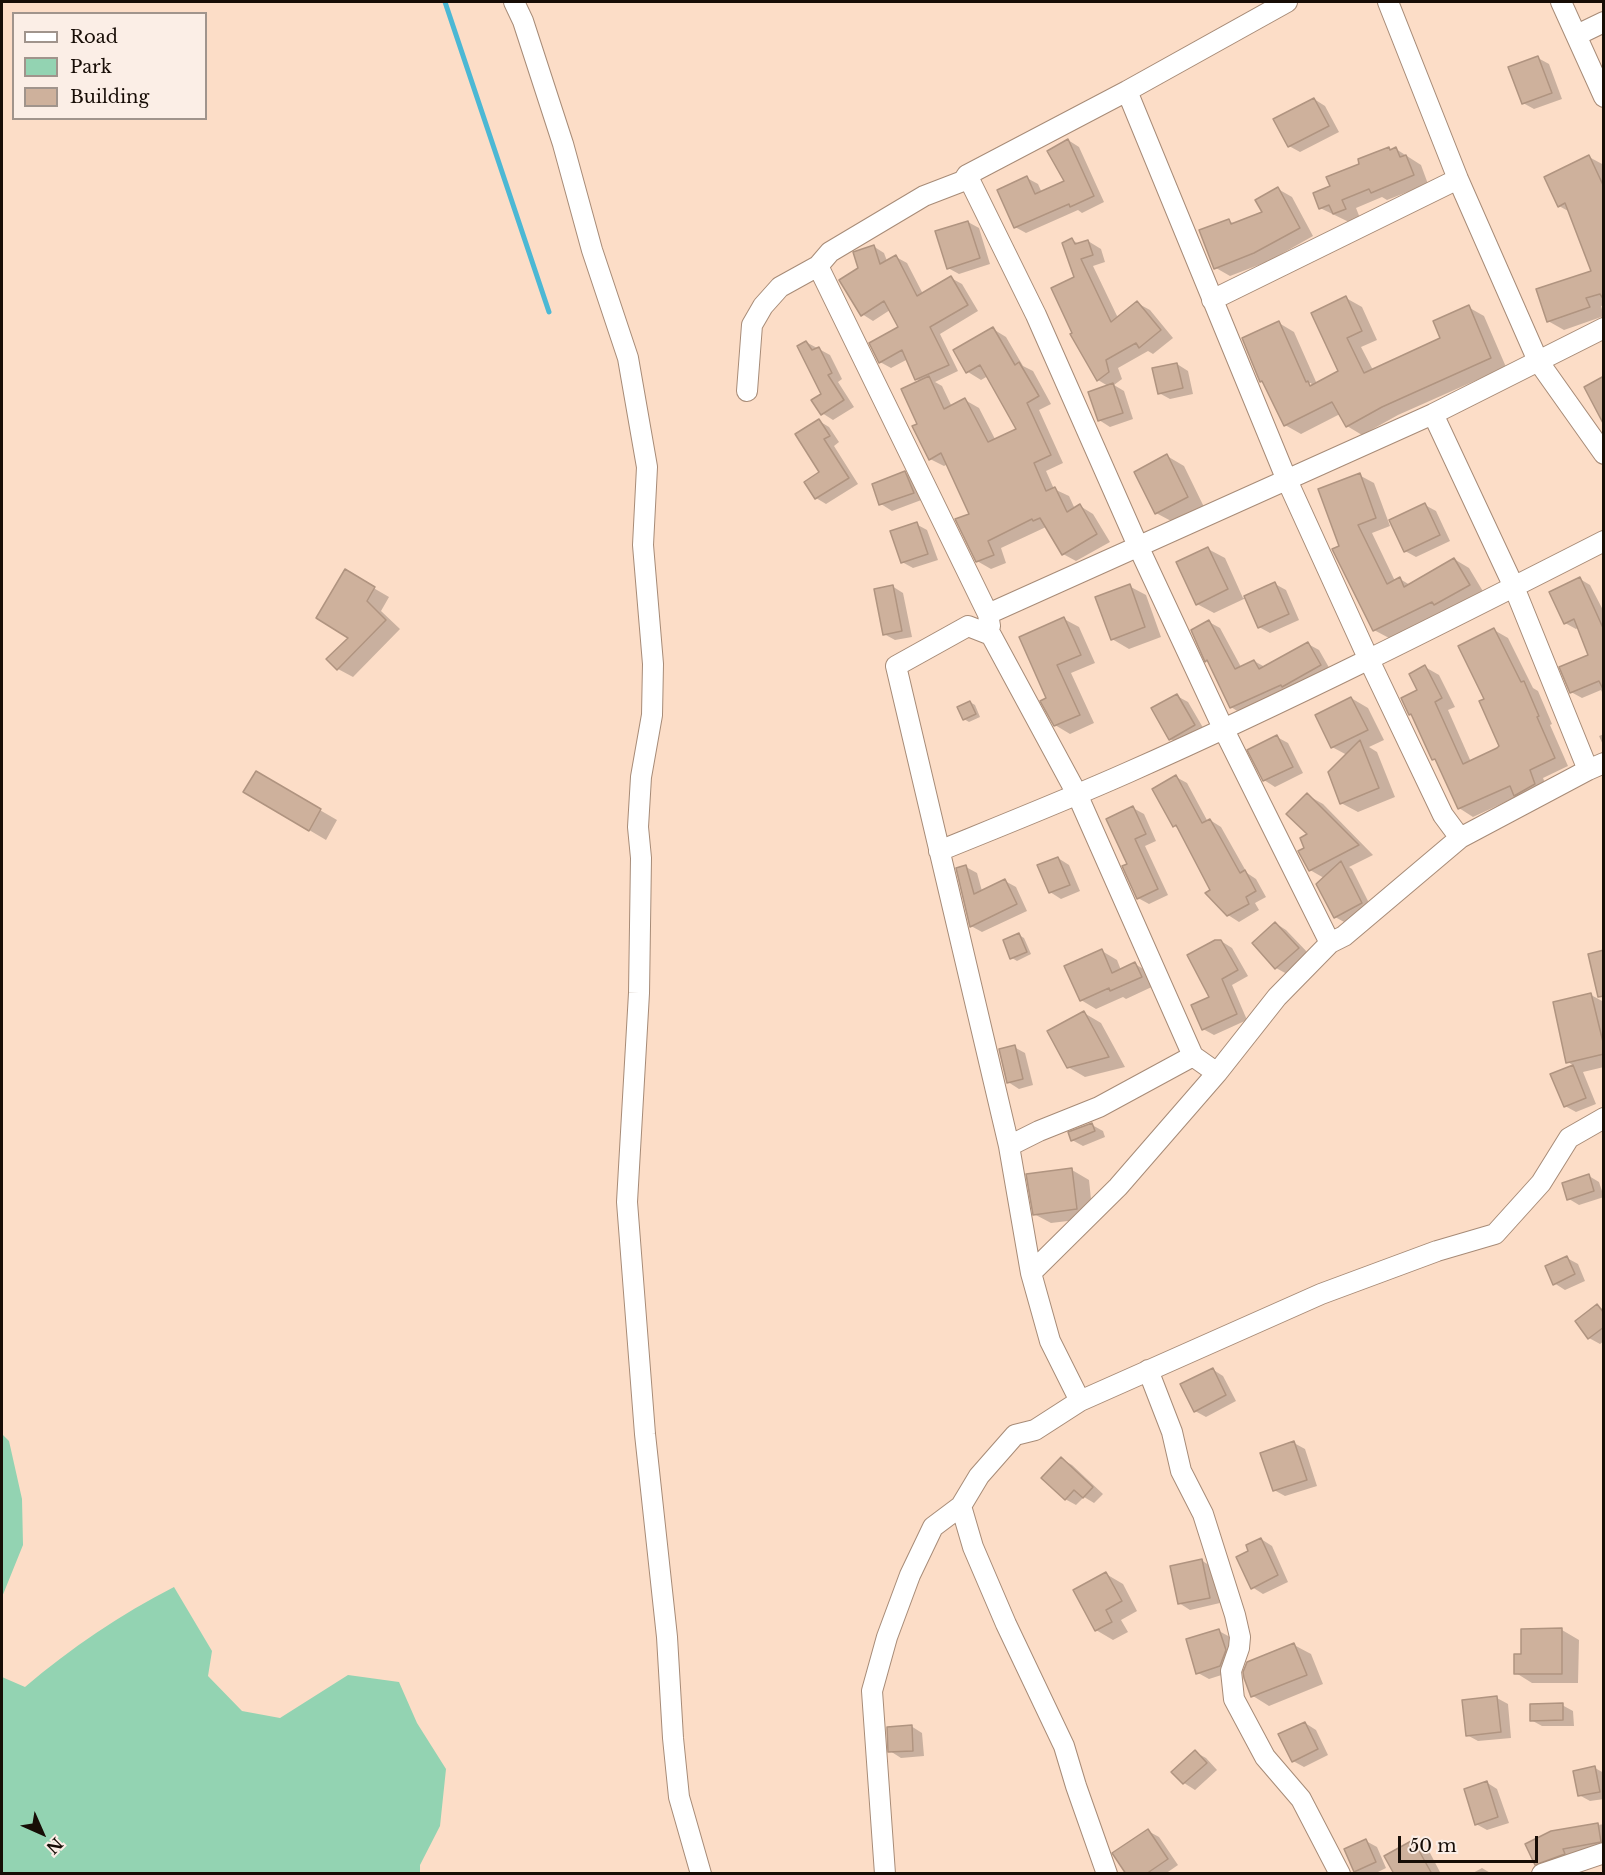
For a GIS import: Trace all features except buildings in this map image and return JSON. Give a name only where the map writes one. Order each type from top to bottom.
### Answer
[{"type":"street","points":[[514,2],[523,21],[563,144],[592,249],[627,358],[647,467],[643,545],[653,664],[652,715],[641,777],[638,827],[641,858],[639,993],[627,1202],[645,1434],[667,1637],[674,1750],[680,1797],[701,1874]]},
{"type":"street","points":[[747,391],[752,325],[763,306],[780,287],[818,266],[830,252],[924,196],[963,181],[967,175],[1127,92],[1287,2]]},
{"type":"street","points":[[1388,2],[1458,179],[1538,361],[1604,454]]},
{"type":"street","points":[[1561,2],[1604,97]]},
{"type":"street","points":[[1576,34],[1604,22]]},
{"type":"street","points":[[1127,92],[1286,478],[1443,815],[1460,837]]},
{"type":"street","points":[[967,175],[1036,315],[1138,546],[1223,728],[1330,943]]},
{"type":"street","points":[[1212,300],[1458,179]]},
{"type":"street","points":[[818,266],[988,614],[991,635],[1077,794],[1193,1056],[1217,1073]]},
{"type":"street","points":[[988,614],[1286,478],[1433,414],[1604,328]]},
{"type":"street","points":[[1031,1273],[1118,1187],[1217,1073],[1277,997],[1330,943],[1344,936],[1460,837],[1596,766],[1433,414]]},
{"type":"street","points":[[939,851],[1077,794],[1369,660],[1604,541]]},
{"type":"street","points":[[991,635],[968,626],[896,666],[1009,1146],[1031,1273],[1050,1341],[1080,1401]]},
{"type":"street","points":[[1009,1146],[1039,1131],[1099,1107],[1193,1056]]},
{"type":"street","points":[[885,1874],[872,1691],[887,1637],[910,1575],[933,1527],[961,1506],[979,1476],[1015,1435],[1035,1430],[1080,1401],[1321,1294],[1437,1251],[1495,1234],[1541,1183],[1569,1138],[1604,1118]]},
{"type":"street","points":[[1148,1370],[1172,1432],[1181,1471],[1203,1514],[1235,1615],[1240,1637],[1239,1648],[1231,1671],[1234,1699],[1266,1756],[1301,1799],[1340,1874]]},
{"type":"street","points":[[961,1506],[977,1557],[1064,1746],[1107,1874]]},
{"type":"street","points":[[1542,1874],[1604,1853]]},
{"type":"green space","points":[[2,1434],[9,1441],[22,1499],[23,1545],[2,1597]]},
{"type":"green space","points":[[174,1587],[212,1651],[208,1676],[242,1711],[280,1718],[348,1675],[399,1682],[417,1723],[446,1769],[440,1826],[420,1865],[420,1873],[2,1873],[2,1677],[25,1687],[97,1633]]},
{"type":"waterway","points":[[445,2],[549,312]]}]
